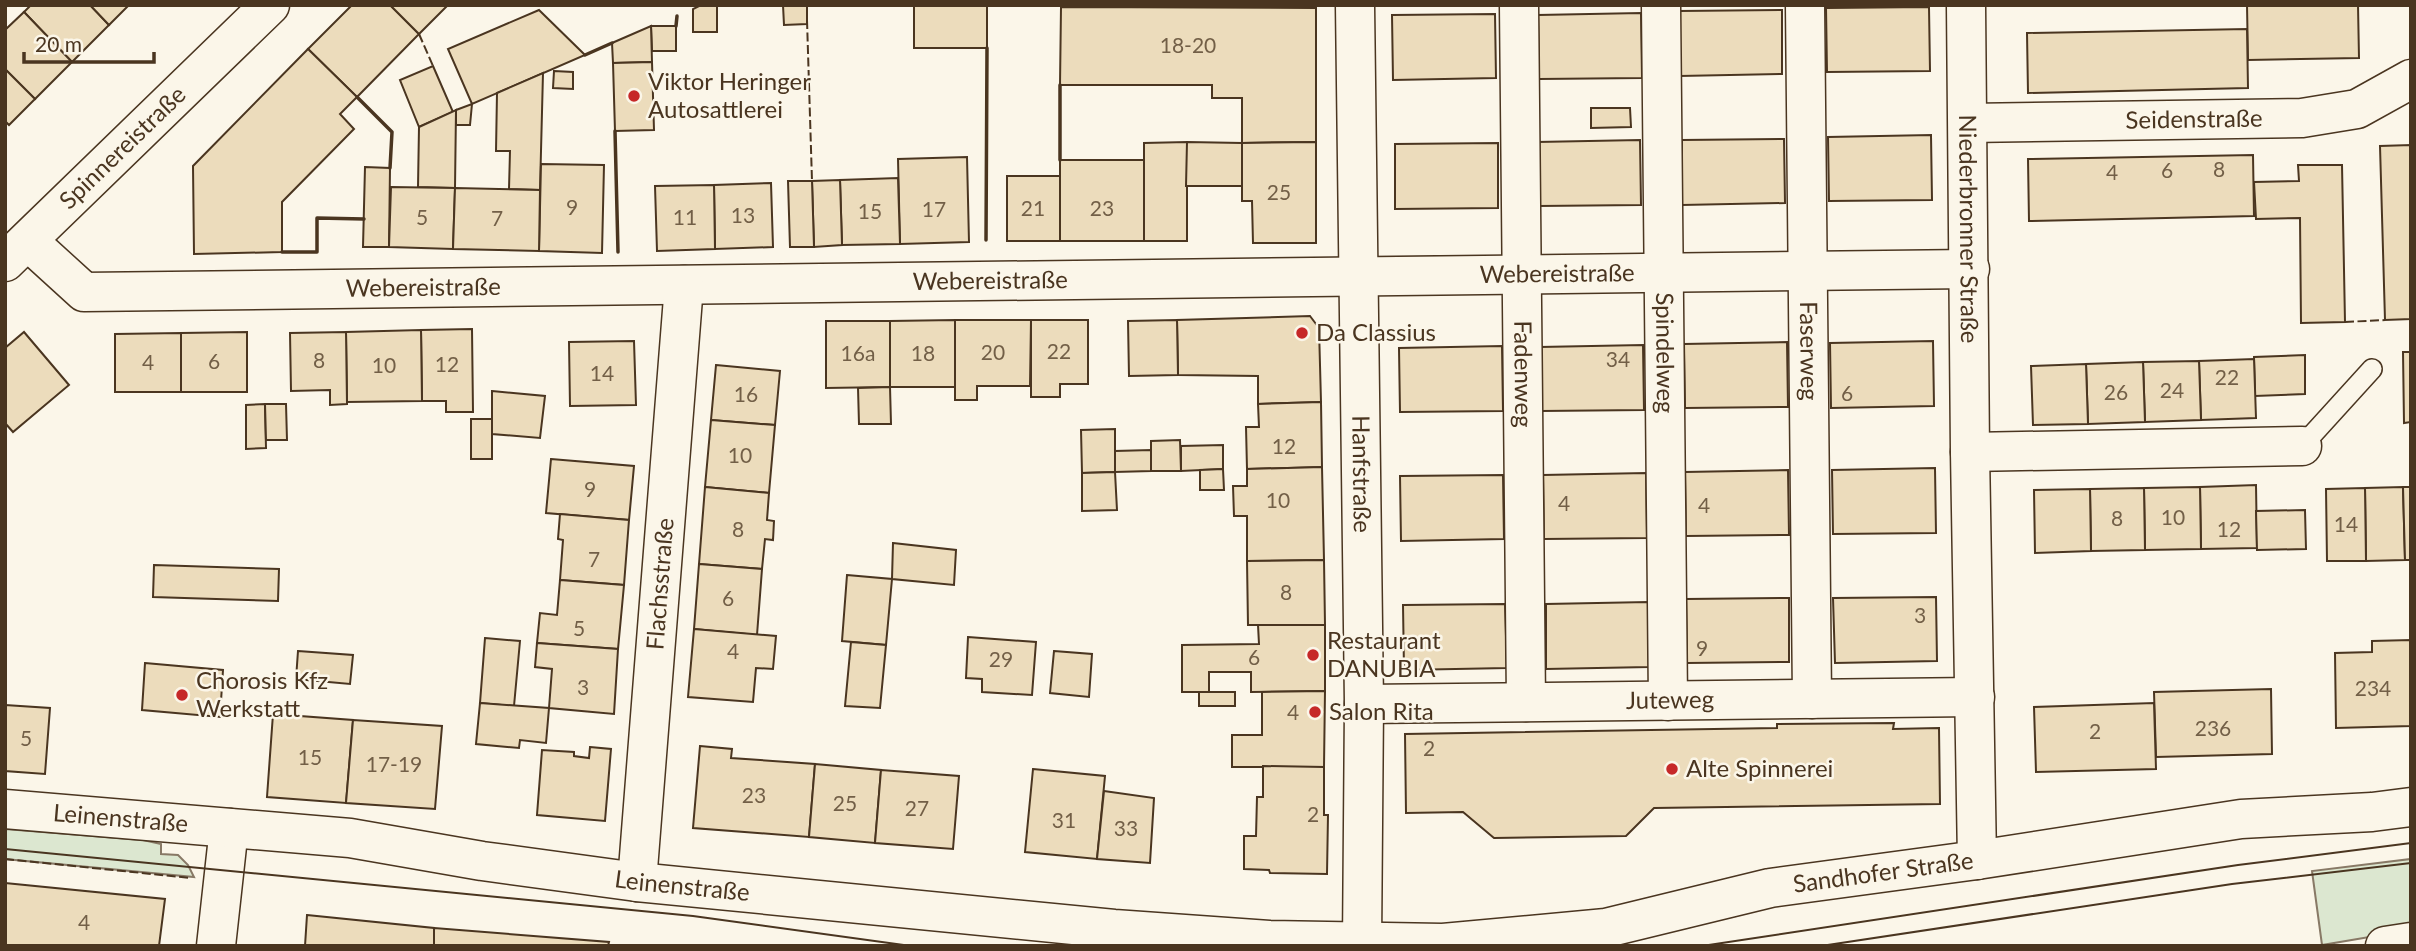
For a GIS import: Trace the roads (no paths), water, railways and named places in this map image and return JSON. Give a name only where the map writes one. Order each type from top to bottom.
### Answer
[{"type":"street","name":"Spinnereistraße","points":[[17,251],[270,5]]},
{"type":"street","name":"Hanfstraße","points":[[1354,5],[1364,704],[1362,944]]},
{"type":"street","name":"Fadenweg","points":[[1519,5],[1525,702]]},
{"type":"street","name":"Spindelweg","points":[[1661,5],[1668,701]]},
{"type":"street","name":"Faserweg","points":[[1805,5],[1812,699]]},
{"type":"street","name":"Niederbronner Straße","points":[[1966,5],[1970,452],[1978,860]]},
{"type":"street","name":"Seidenstraße","points":[[1968,123],[2302,118],[2357,109],[2411,79]]},
{"type":"street","name":"Webereistraße","points":[[17,251],[84,292],[1970,269]]},
{"type":"street","name":"Flachsstraße","points":[[637,882],[684,285]]},
{"type":"street","points":[[1970,452],[2301,446]]},
{"type":"street","name":"Juteweg","points":[[1364,704],[1975,697]]},
{"type":"street","name":"Sandhofer Straße","points":[[1362,944],[1443,943],[1606,928],[1770,888],[1978,860],[2241,819],[2411,807]]},
{"type":"street","name":"Leinenstraße","points":[[5,809],[350,838],[482,861],[637,882],[1114,929],[1362,944]]},
{"type":"street","points":[[216,946],[229,828]]},
{"type":"street","points":[[2385,946],[2411,942]]},
{"type":"lane","points":[[2301,446],[2372,369]]},
{"type":"tram line","points":[[1702,946],[2238,865],[2411,843]]},
{"type":"tram line","points":[[5,849],[693,916],[911,946]]},
{"type":"tram line","points":[[1821,946],[2232,884],[2411,863]]},
{"type":"place","name":"Viktor Heringer Autosattlerei","points":[[634,96]]},
{"type":"place","name":"Da Classius","points":[[1302,333]]},
{"type":"place","name":"Restaurant DANUBIA","points":[[1313,655]]},
{"type":"place","name":"Chorosis Kfz Werkstatt","points":[[182,695]]},
{"type":"place","name":"Salon Rita","points":[[1315,712]]},
{"type":"place","name":"Alte Spinnerei","points":[[1672,769]]}]
